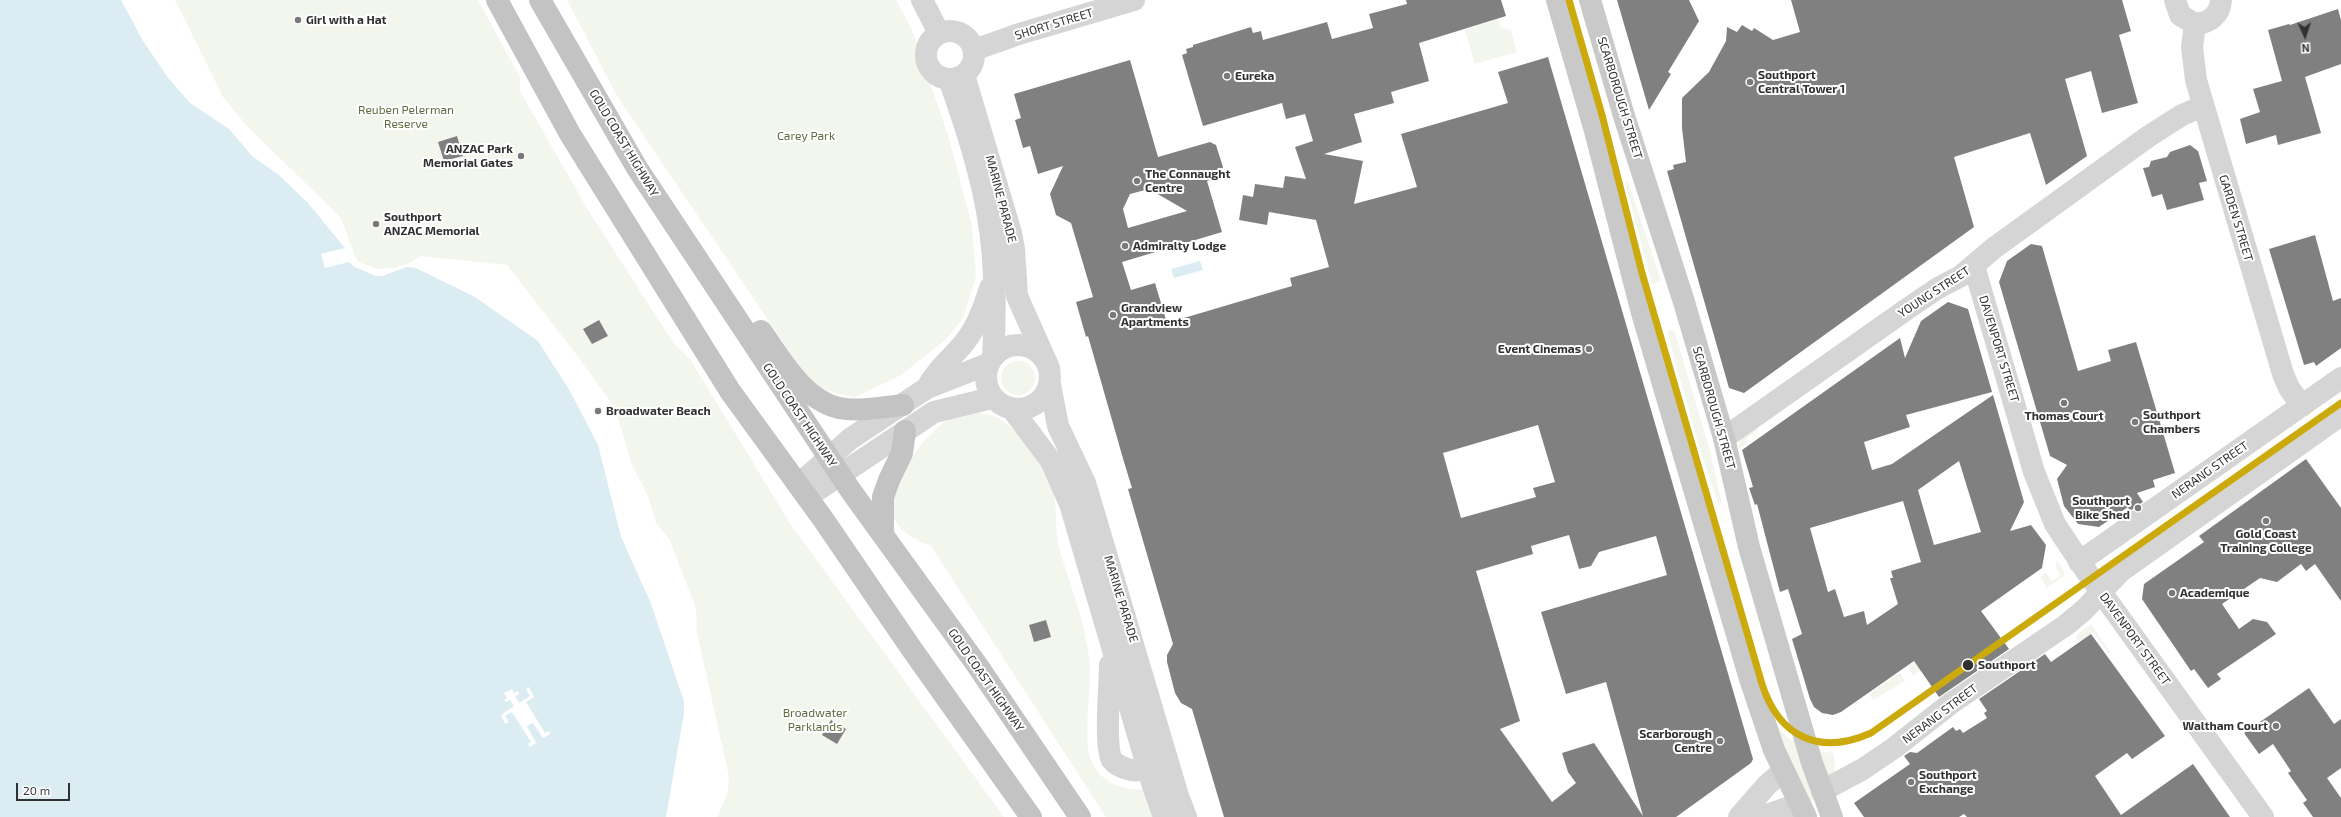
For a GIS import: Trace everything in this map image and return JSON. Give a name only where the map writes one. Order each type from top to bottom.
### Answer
[{"type":"highway","points":[[497,0],[570,134],[730,391],[1031,817]]},
{"type":"highway","name":"GOLD COAST HIGHWAY","points":[[540,0],[637,168],[840,476],[977,665],[1080,817]]},
{"type":"highway","points":[[691,249],[713,265],[809,393],[820,401],[838,408],[858,410],[903,405]]},
{"type":"highway","points":[[883,535],[883,497],[888,480],[902,453],[905,430]]},
{"type":"main road","points":[[1557,0],[1595,131],[1642,314],[1760,714],[1783,771],[1802,811]]},
{"type":"main road","name":"SCARBOROUGH STREET","points":[[1590,0],[1624,116],[1675,269],[1724,438],[1749,547],[1812,764],[1832,817]]},
{"type":"street","points":[[922,0],[939,33]]},
{"type":"street","name":"SHORT STREET","points":[[974,50],[1019,34],[1134,0]]},
{"type":"street","points":[[2175,0],[2180,15],[2195,24],[2210,21],[2226,1]]},
{"type":"street","name":"GARDEN STREET","points":[[2195,24],[2192,60],[2203,106],[2283,374],[2289,388],[2302,406]]},
{"type":"street","points":[[947,31],[957,32],[968,39],[974,50],[974,61],[956,77],[934,73],[927,63],[926,51],[929,43],[939,33],[947,31]]},
{"type":"street","name":"MARINE PARADE","points":[[956,77],[964,124],[986,204],[994,276],[995,314],[990,360]]},
{"type":"street","name":"MARINE PARADE","points":[[956,77],[1011,233],[1014,249],[1017,296],[1050,376],[1058,426],[1085,483],[1183,812]]},
{"type":"street","name":"YOUNG STREET","points":[[1724,438],[1907,309],[1974,266],[1984,255],[2120,156],[2182,115],[2203,106]]},
{"type":"street","name":"DAVENPORT STREET","points":[[1974,266],[2034,472],[2047,508],[2079,562],[2263,817]]},
{"type":"street","points":[[927,388],[934,374],[965,342],[975,326],[994,276]]},
{"type":"street","points":[[802,491],[828,457],[850,439],[927,388],[990,360],[1000,350],[1019,345],[1038,351],[1050,376],[1040,401],[1027,408],[1012,410],[992,398],[985,382],[990,360]]},
{"type":"street","name":"NERANG STREET","points":[[2079,562],[2341,378]]},
{"type":"street","points":[[802,491],[840,476],[905,430],[934,412],[992,398]]},
{"type":"street","name":"MARINE PARADE","points":[[1012,410],[1051,461],[1070,504],[1148,769],[1164,817]]},
{"type":"street","name":"NERANG STREET","points":[[1822,791],[1863,768],[1894,748],[1950,704],[2066,625],[2084,610],[2121,570],[2341,415]]},
{"type":"street","points":[[1111,644],[1110,754],[1113,761],[1121,768],[1134,770],[1148,769],[1165,750]]},
{"type":"street","points":[[1739,817],[1767,785],[1783,771]]},
{"type":"street","points":[[1761,817],[1802,811]]},
{"type":"green space","points":[[175,0],[478,0],[520,77],[520,91],[588,210],[674,344],[690,359],[791,525],[1004,817],[717,817],[728,792],[729,777],[697,633],[696,608],[669,539],[656,523],[648,496],[632,465],[615,408],[573,350],[507,265],[421,256],[408,264],[393,268],[378,269],[361,263],[356,259],[341,218],[247,126],[223,97]]},
{"type":"green space","name":"Carey Park","points":[[567,0],[896,0],[912,30],[948,135],[972,225],[976,276],[963,319],[944,341],[901,375],[854,398],[823,389],[805,375],[617,96]]},
{"type":"green space","points":[[1498,19],[1501,28],[1511,30],[1517,52],[1475,64],[1465,30]]},
{"type":"green space","points":[[1628,181],[1661,281],[1652,284],[1625,182]]},
{"type":"green space","points":[[1674,330],[1709,447],[1722,505],[1719,505],[1700,450],[1667,332]]},
{"type":"green space","points":[[1015,361],[1021,361],[1025,362],[1032,368],[1035,378],[1034,385],[1028,392],[1021,395],[1015,395],[1011,394],[1004,388],[1001,381],[1001,375],[1002,371],[1008,364]]},
{"type":"green space","points":[[971,413],[998,418],[1015,431],[1031,449],[1050,479],[1055,504],[1058,543],[1082,622],[1088,651],[1090,666],[1087,729],[1089,753],[1092,762],[1101,776],[1121,787],[1144,790],[1157,817],[1106,817],[931,546],[906,533],[901,529],[895,520],[893,509],[894,496],[899,481],[916,452],[926,439],[945,422],[954,417]]},
{"type":"green space","points":[[1755,425],[1758,430],[1748,437],[1746,444],[1738,450],[1741,438]]},
{"type":"green space","points":[[2057,561],[2064,571],[2064,576],[2047,588],[2040,577],[2046,573],[2052,581],[2060,576],[2056,567]]},
{"type":"green space","points":[[2091,624],[2111,653],[2109,654],[2093,632],[2080,642],[2075,637]]},
{"type":"green space","points":[[1925,655],[1935,660],[1913,676],[1908,666]]},
{"type":"green space","points":[[1900,673],[1905,681],[1873,700],[1869,694]]},
{"type":"green space","points":[[1777,726],[1789,739],[1801,745],[1818,799],[1806,804],[1788,769]]},
{"type":"green space","points":[[1817,751],[1834,753],[1835,774],[1829,777],[1825,774]]},
{"type":"shaded area","points":[[0,0],[121,0],[143,41],[169,79],[190,103],[229,129],[252,156],[279,175],[308,203],[345,248],[349,262],[353,266],[376,276],[382,276],[406,267],[416,268],[475,297],[538,341],[570,391],[598,445],[621,537],[650,601],[684,701],[684,713],[666,817],[0,817]]},
{"type":"shaded area","points":[[1200,261],[1203,270],[1174,278],[1171,269]]},
{"type":"pier","points":[[345,248],[349,262],[325,268],[321,254]]},
{"type":"pier","points":[[529,687],[534,697],[526,702],[545,733],[549,731],[550,734],[543,738],[533,723],[527,726],[536,743],[530,747],[528,744],[531,742],[512,712],[505,716],[509,722],[505,724],[501,715],[514,706],[510,700],[506,702],[504,700],[507,698],[504,693],[512,689],[514,693],[518,691],[519,694],[515,696],[519,703],[530,696],[526,689]]},
{"type":"building","points":[[1406,0],[1501,0],[1506,16],[1419,43],[1429,81],[1391,92],[1394,103],[1354,114],[1362,142],[1324,154],[1363,161],[1354,204],[1417,187],[1401,134],[1508,103],[1498,72],[1548,57],[1753,759],[1751,763],[1676,817],[1224,817],[1192,709],[1181,703],[1175,693],[1167,662],[1167,655],[1173,644],[1128,489],[1132,488],[1088,336],[1086,337],[1076,302],[1093,297],[1071,223],[1056,215],[1050,194],[1063,166],[1038,174],[1030,146],[1023,148],[1015,120],[1021,118],[1014,94],[1130,60],[1158,157],[1210,142],[1216,145],[1223,167],[1216,178],[1207,181],[1222,232],[1122,262],[1131,290],[1155,283],[1167,323],[1292,286],[1290,278],[1329,267],[1316,220],[1269,212],[1267,225],[1239,220],[1243,195],[1253,197],[1255,184],[1283,188],[1285,176],[1306,179],[1295,147],[1313,141],[1305,114],[1286,119],[1282,103],[1203,126],[1182,55],[1187,53],[1186,49],[1193,47],[1193,45],[1251,27],[1253,33],[1261,31],[1263,40],[1327,22],[1332,39],[1373,28],[1369,14],[1407,4]],"holes":[[[1149,189],[1187,211],[1128,228],[1123,209],[1130,194]],[[1538,425],[1555,482],[1533,488],[1536,497],[1461,518],[1443,453]],[[1569,535],[1579,569],[1591,566],[1599,552],[1656,536],[1667,575],[1541,612],[1566,694],[1606,682],[1643,816],[1594,743],[1562,753],[1568,772],[1576,783],[1552,802],[1500,729],[1520,721],[1476,571],[1533,554],[1531,546]]]},
{"type":"building","points":[[1617,0],[1689,0],[1699,21],[1668,72],[1671,74],[1649,110]]},
{"type":"building","points":[[1791,0],[2122,0],[2131,31],[2119,35],[2138,103],[2102,113],[2091,71],[2065,79],[2087,156],[2046,185],[2030,133],[1954,157],[1974,227],[1744,393],[1729,388],[1667,171],[1674,169],[1673,165],[1686,162],[1682,128],[1682,98],[1709,72],[1726,41],[1727,27],[1737,32],[1742,25],[1752,31],[1754,28],[1773,40],[1800,32]]},
{"type":"building","points":[[2338,9],[2341,20],[2341,64],[2305,77],[2321,133],[2278,145],[2276,135],[2246,144],[2240,119],[2260,112],[2253,89],[2282,81],[2268,30],[2290,25]]},
{"type":"building","points":[[457,136],[463,156],[444,161],[438,142]]},
{"type":"building","points":[[2190,145],[2198,151],[2207,181],[2199,183],[2204,200],[2167,210],[2162,194],[2152,197],[2143,168],[2149,167],[2151,161],[2167,157],[2170,152]]},
{"type":"building","points":[[2315,235],[2333,301],[2341,298],[2341,348],[2316,366],[2314,362],[2304,365],[2269,249]]},
{"type":"building","points":[[2031,244],[2042,246],[2078,371],[2111,361],[2108,350],[2136,342],[2175,473],[2153,480],[2155,487],[2137,493],[2143,502],[2130,511],[2128,507],[2099,527],[2078,524],[2064,506],[2057,479],[2067,465],[2050,456],[1999,282],[2007,261]]},
{"type":"building","points":[[1948,302],[1968,309],[1992,392],[1906,415],[1910,427],[1864,442],[1872,470],[1892,464],[1993,395],[2024,502],[2010,531],[2031,525],[2046,545],[2042,568],[1981,611],[2009,649],[1939,697],[1914,661],[1841,712],[1833,715],[1822,713],[1814,707],[1810,699],[1792,639],[1802,634],[1788,589],[1780,592],[1757,504],[1755,505],[1749,488],[1753,487],[1742,450],[1900,338],[1905,358],[1921,321]],"holes":[[[1959,461],[1981,532],[1934,545],[1918,490]],[[1903,501],[1921,562],[1891,571],[1893,578],[1890,578],[1898,604],[1867,625],[1864,611],[1844,617],[1835,589],[1828,592],[1810,528]]]},
{"type":"building","points":[[599,320],[608,336],[592,344],[583,329]]},
{"type":"building","points":[[2306,459],[2341,508],[2341,601],[2315,564],[2306,571],[2301,564],[2277,582],[2260,578],[2222,604],[2239,629],[2253,619],[2267,622],[2276,634],[2217,674],[2221,679],[2208,688],[2194,669],[2191,671],[2142,599],[2144,584],[2204,542],[2199,536]]},
{"type":"building","points":[[1046,620],[1051,637],[1034,642],[1029,625]]},
{"type":"building","points":[[2091,634],[2165,736],[2132,759],[2127,753],[2095,776],[2121,815],[2193,764],[2230,817],[1967,817],[1964,814],[1959,817],[1864,817],[1854,803],[1910,764],[1904,756],[1910,752],[1917,753],[1953,727],[1956,731],[1960,729],[1963,733],[1987,718],[1984,713],[1987,711],[1979,699],[2045,654],[2051,662]]},
{"type":"building","points":[[2309,688],[2334,724],[2341,719],[2341,768],[2327,778],[2341,798],[2341,817],[2313,817],[2303,803],[2307,800],[2288,773],[2291,771],[2273,744],[2259,754],[2244,733]]},
{"type":"building","points":[[831,720],[846,729],[837,744],[822,735]]},
{"type":"transit line","points":[[1569,0],[1602,115],[1642,273],[1762,684],[1769,702],[1779,717],[1790,729],[1803,737],[1818,742],[1834,742],[1852,740],[1871,733],[2341,403]]},
{"type":"place","name":"Girl with a Hat","points":[[298,20]]},
{"type":"place","name":"Eureka","points":[[1227,76]]},
{"type":"place","name":"Southport Central Tower 1","points":[[1750,82]]},
{"type":"place","name":"ANZAC Park Memorial Gates","points":[[521,156]]},
{"type":"place","name":"The Connaught Centre","points":[[1137,181]]},
{"type":"place","name":"Southport ANZAC Memorial","points":[[376,224]]},
{"type":"place","name":"Admiralty Lodge","points":[[1125,246]]},
{"type":"place","name":"Grandview Apartments","points":[[1113,315]]},
{"type":"place","name":"Event Cinemas","points":[[1589,349]]},
{"type":"place","name":"Thomas Court","points":[[2064,403]]},
{"type":"place","name":"Broadwater Beach","points":[[598,411]]},
{"type":"place","name":"Southport Chambers","points":[[2135,422]]},
{"type":"place","name":"Southport Bike Shed","points":[[2138,508]]},
{"type":"place","name":"Gold Coast Training College","points":[[2266,521]]},
{"type":"place","name":"Academique","points":[[2172,593]]},
{"type":"place","name":"Southport","points":[[1968,665]]},
{"type":"place","name":"Waltham Court","points":[[2276,726]]},
{"type":"place","name":"Scarborough Centre","points":[[1720,741]]},
{"type":"place","name":"Southport Exchange","points":[[1911,782]]},
{"type":"park label","name":"Reuben Pelerman Reserve","points":[[406,117]]},
{"type":"park label","name":"Broadwater Parklands","points":[[815,720]]}]
